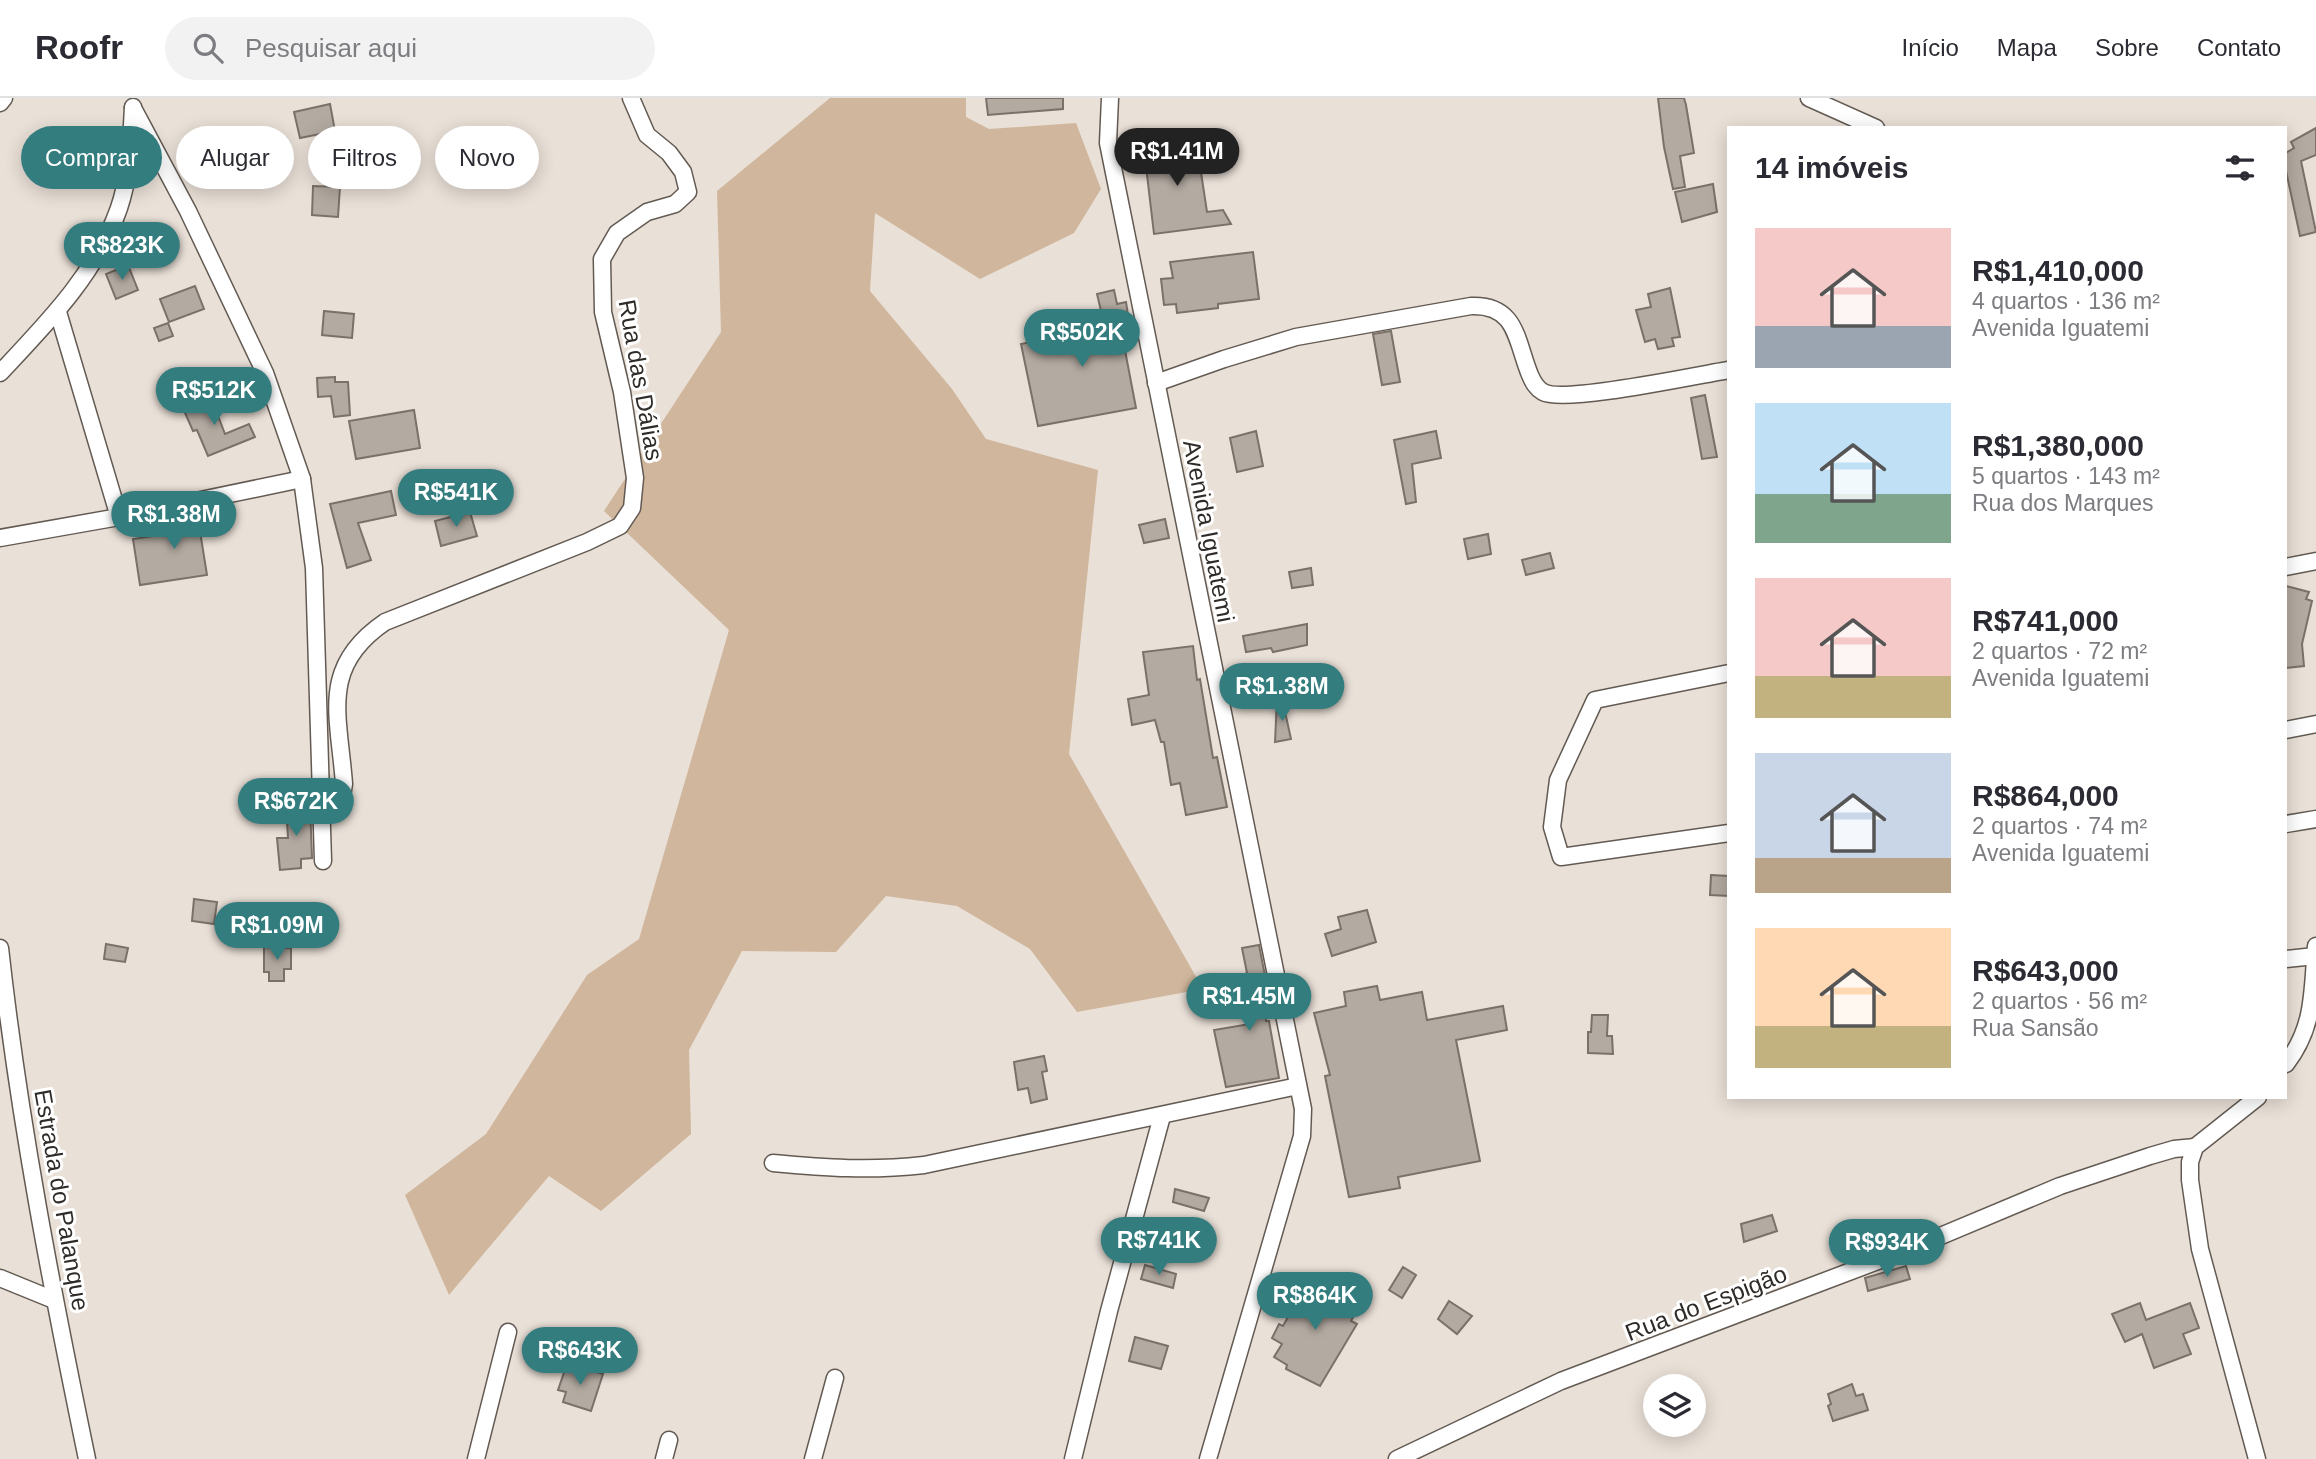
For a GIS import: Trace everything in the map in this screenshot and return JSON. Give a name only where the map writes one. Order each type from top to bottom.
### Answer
[{"type":"street","points":[[0,103],[4,98]]},
{"type":"street","name":"Rua das Dálias","points":[[322,811],[335,806],[343,795],[345,784],[337,690],[344,666],[362,639],[385,622],[587,542],[620,526],[632,508],[635,478],[622,392],[603,312],[602,259],[617,233],[648,212],[675,204],[688,192],[683,172],[669,153],[647,135],[631,98]]},
{"type":"street","name":"Avenida Iguatemi","points":[[1110,98],[1108,144],[1303,1109],[1302,1136],[1208,1459]]},
{"type":"street","points":[[1809,98],[1872,126]]},
{"type":"street","points":[[0,373],[58,312],[107,238],[119,207],[129,162],[132,103]]},
{"type":"street","points":[[132,103],[188,211],[265,373],[302,479],[314,568],[317,616],[323,861]]},
{"type":"street","points":[[1156,383],[1296,337],[1485,305],[1505,314],[1513,327],[1534,385],[1550,395],[1578,395],[1727,370]]},
{"type":"street","points":[[58,312],[119,517]]},
{"type":"street","points":[[0,538],[119,517],[302,479]]},
{"type":"street","points":[[2287,567],[2316,561]]},
{"type":"street","points":[[1727,673],[1595,700],[1558,779],[1552,827],[1561,856],[1727,833]]},
{"type":"street","points":[[2287,730],[2316,724]]},
{"type":"street","points":[[2287,824],[2316,820]]},
{"type":"street","name":"Estrada do Palanque","points":[[0,948],[8,1019],[54,1300],[87,1459]]},
{"type":"street","points":[[2287,959],[2316,951],[2307,1026],[2300,1044],[2287,1063]]},
{"type":"street","points":[[773,1163],[849,1170],[924,1165],[1298,1086]]},
{"type":"street","points":[[2255,1099],[2195,1147],[2190,1161],[2193,1213],[2200,1249],[2257,1459]]},
{"type":"street","points":[[1073,1459],[1161,1116]]},
{"type":"street","name":"Rua do Espigão","points":[[1397,1459],[1562,1381],[1912,1248],[2060,1186],[2150,1156],[2195,1147]]},
{"type":"street","points":[[0,1278],[54,1300]]},
{"type":"street","points":[[476,1459],[508,1332]]},
{"type":"street","points":[[813,1459],[835,1378]]},
{"type":"street","points":[[664,1459],[669,1440]]},
{"type":"shaded area","points":[[830,98],[966,98],[966,117],[989,129],[1076,123],[1101,189],[1074,233],[980,279],[875,213],[870,291],[952,389],[986,439],[1098,470],[1069,754],[1203,989],[1077,1012],[1030,949],[957,906],[886,896],[836,952],[742,951],[689,1050],[691,1134],[601,1211],[549,1176],[449,1295],[405,1195],[486,1134],[587,975],[639,939],[729,630],[604,511],[721,332],[717,191]]},
{"type":"building","points":[[986,98],[1063,98],[1063,109],[988,115]]},
{"type":"building","points":[[1658,98],[1684,98],[1694,153],[1680,156],[1685,187],[1673,189]]},
{"type":"building","points":[[330,104],[334,126],[308,126],[308,136],[300,138],[294,112]]},
{"type":"building","points":[[2316,128],[2316,155],[2301,161],[2316,232],[2300,236],[2287,176],[2287,152],[2294,148],[2291,142]]},
{"type":"building","points":[[1182,136],[1183,147],[1197,146],[1207,212],[1223,210],[1231,224],[1154,234],[1143,141]]},
{"type":"building","points":[[1713,184],[1717,212],[1682,222],[1675,192]]},
{"type":"building","points":[[313,189],[340,189],[338,217],[312,215]]},
{"type":"building","points":[[1253,252],[1259,299],[1177,313],[1176,304],[1164,305],[1161,279],[1173,278],[1170,262]]},
{"type":"building","points":[[128,265],[138,290],[116,299],[106,274]]},
{"type":"building","points":[[195,286],[204,309],[169,322],[160,299]]},
{"type":"building","points":[[1670,288],[1680,337],[1672,338],[1674,346],[1658,349],[1655,339],[1645,342],[1636,310],[1651,307],[1648,294]]},
{"type":"building","points":[[1114,290],[1117,304],[1126,302],[1129,322],[1120,324],[1136,408],[1038,426],[1021,344],[1081,332],[1078,320],[1102,315],[1097,294]]},
{"type":"building","points":[[324,311],[354,314],[352,338],[322,335]]},
{"type":"building","points":[[168,323],[173,336],[159,341],[154,328]]},
{"type":"building","points":[[1391,331],[1400,382],[1382,385],[1373,334]]},
{"type":"building","points":[[335,377],[335,382],[348,382],[350,415],[334,417],[331,396],[318,397],[317,378]]},
{"type":"building","points":[[210,395],[225,434],[249,424],[255,437],[208,456],[197,430],[193,431],[182,406]]},
{"type":"building","points":[[1705,395],[1717,457],[1702,459],[1691,398]]},
{"type":"building","points":[[414,410],[420,448],[356,459],[349,421]]},
{"type":"building","points":[[1256,431],[1263,466],[1237,472],[1230,438]]},
{"type":"building","points":[[1436,431],[1441,458],[1412,464],[1416,502],[1406,504],[1394,440]]},
{"type":"building","points":[[391,491],[396,515],[358,523],[371,560],[347,568],[330,504]]},
{"type":"building","points":[[212,508],[215,523],[199,525],[207,575],[140,585],[133,539],[174,533],[171,517]]},
{"type":"building","points":[[470,512],[477,536],[441,546],[435,521]]},
{"type":"building","points":[[1165,519],[1169,538],[1144,543],[1139,525]]},
{"type":"building","points":[[1488,534],[1491,554],[1468,559],[1464,539]]},
{"type":"building","points":[[1550,553],[1554,568],[1526,575],[1522,560]]},
{"type":"building","points":[[1311,568],[1313,585],[1292,588],[1289,572]]},
{"type":"building","points":[[2287,586],[2309,592],[2306,599],[2312,601],[2302,644],[2304,666],[2287,668]]},
{"type":"building","points":[[1307,624],[1307,645],[1273,652],[1271,648],[1246,652],[1243,636]]},
{"type":"building","points":[[1193,646],[1213,758],[1217,757],[1227,807],[1186,815],[1180,783],[1171,785],[1164,742],[1161,742],[1155,720],[1132,725],[1128,699],[1149,695],[1143,652]]},
{"type":"building","points":[[1282,698],[1291,739],[1275,742],[1277,699]]},
{"type":"building","points":[[310,804],[312,858],[301,859],[301,868],[280,870],[277,838],[288,838],[286,805]]},
{"type":"building","points":[[1711,875],[1727,876],[1727,896],[1710,895]]},
{"type":"building","points":[[194,899],[217,902],[214,924],[192,921]]},
{"type":"building","points":[[1367,910],[1376,942],[1332,956],[1325,934],[1341,929],[1338,917]]},
{"type":"building","points":[[106,944],[128,948],[125,962],[104,959]]},
{"type":"building","points":[[1259,945],[1266,981],[1262,981],[1266,1021],[1269,1021],[1279,1078],[1226,1087],[1214,1030],[1250,1024],[1247,973],[1242,948]]},
{"type":"building","points":[[264,947],[291,948],[291,969],[284,969],[284,981],[269,981],[269,972],[264,972]]},
{"type":"building","points":[[1377,986],[1380,1000],[1422,992],[1427,1020],[1503,1006],[1507,1030],[1456,1040],[1480,1161],[1398,1177],[1400,1188],[1349,1197],[1325,1076],[1330,1075],[1314,1013],[1346,1006],[1344,992]]},
{"type":"building","points":[[1592,1015],[1608,1015],[1607,1036],[1612,1036],[1613,1054],[1588,1053],[1588,1032],[1591,1032]]},
{"type":"building","points":[[1044,1056],[1047,1071],[1042,1072],[1047,1099],[1031,1103],[1028,1088],[1018,1090],[1014,1062]]},
{"type":"building","points":[[1175,1189],[1209,1198],[1204,1211],[1173,1202]]},
{"type":"building","points":[[1772,1215],[1777,1231],[1744,1242],[1741,1224]]},
{"type":"building","points":[[1145,1265],[1176,1274],[1173,1288],[1141,1279]]},
{"type":"building","points":[[1906,1266],[1910,1279],[1868,1291],[1865,1278]]},
{"type":"building","points":[[1403,1267],[1416,1275],[1402,1298],[1389,1290]]},
{"type":"building","points":[[1311,1275],[1331,1286],[1329,1292],[1358,1308],[1351,1321],[1357,1324],[1320,1386],[1286,1369],[1287,1365],[1274,1357],[1282,1344],[1272,1338],[1279,1324],[1283,1326]]},
{"type":"building","points":[[1449,1301],[1472,1316],[1457,1334],[1438,1319]]},
{"type":"building","points":[[2140,1303],[2146,1320],[2190,1303],[2199,1328],[2183,1334],[2191,1354],[2154,1368],[2142,1334],[2125,1342],[2112,1314]]},
{"type":"building","points":[[1135,1337],[1168,1346],[1161,1369],[1129,1361]]},
{"type":"building","points":[[567,1364],[603,1374],[591,1411],[563,1402],[566,1392],[558,1390]]},
{"type":"building","points":[[1852,1384],[1856,1396],[1863,1394],[1868,1410],[1833,1421],[1828,1406],[1831,1404],[1828,1394]]}]
